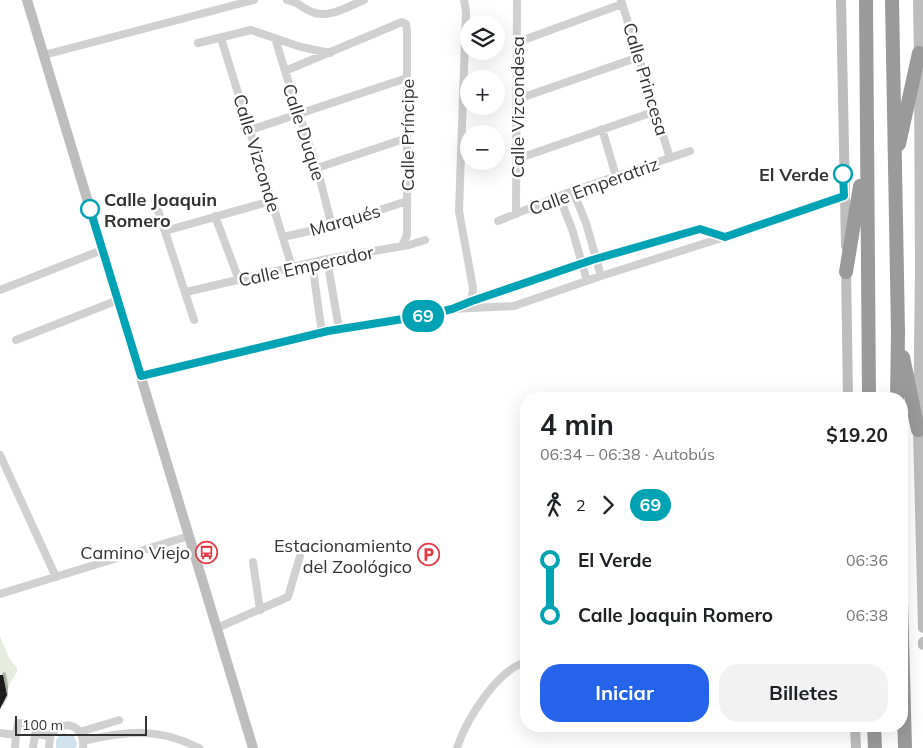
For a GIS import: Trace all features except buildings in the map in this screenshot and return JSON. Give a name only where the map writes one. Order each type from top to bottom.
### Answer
[{"type":"highway","points":[[866,0],[869,392]]},
{"type":"highway","points":[[892,0],[898,332],[897,392]]},
{"type":"highway","points":[[894,171],[918,53]]},
{"type":"highway","points":[[846,272],[866,146]]},
{"type":"highway","points":[[898,332],[918,430]]},
{"type":"highway","points":[[874,732],[875,748]]},
{"type":"highway","points":[[905,732],[905,748]]},
{"type":"street","points":[[27,0],[253,748]]},
{"type":"street","points":[[44,55],[254,0]]},
{"type":"street","points":[[287,0],[295,1],[313,12],[330,14],[350,3],[364,0]]},
{"type":"street","points":[[464,0],[466,12],[459,211],[473,288],[471,304]]},
{"type":"street","name":"Calle Vizcondesa","points":[[516,214],[517,0]]},
{"type":"street","points":[[841,0],[848,392]]},
{"type":"street","points":[[918,0],[921,353],[918,430],[921,460],[923,628]]},
{"type":"street","points":[[518,42],[622,2]]},
{"type":"street","name":"Calle Princesa","points":[[622,2],[670,158]]},
{"type":"street","name":"Calle Príncipe","points":[[330,53],[402,22],[406,24],[407,235],[402,246]]},
{"type":"street","points":[[198,43],[251,30],[302,47],[330,53]]},
{"type":"street","name":"Calle Vizconde","points":[[221,38],[292,267]]},
{"type":"street","name":"Calle Duque","points":[[275,38],[317,168],[332,226]]},
{"type":"street","points":[[285,71],[330,53]]},
{"type":"street","points":[[518,99],[639,58]]},
{"type":"street","points":[[250,130],[407,78]]},
{"type":"street","points":[[517,159],[656,111]]},
{"type":"street","points":[[602,129],[616,176]]},
{"type":"street","points":[[317,168],[407,138]]},
{"type":"street","name":"Calle Emperatriz","points":[[498,221],[559,196],[690,151]]},
{"type":"street","points":[[573,191],[586,223],[601,276]]},
{"type":"street","points":[[559,196],[572,229],[587,281]]},
{"type":"street","points":[[471,304],[492,308],[514,306],[844,196]]},
{"type":"street","points":[[155,201],[194,320]]},
{"type":"street","points":[[165,231],[271,201]]},
{"type":"street","name":"Marqués","points":[[283,237],[332,226],[407,201]]},
{"type":"street","points":[[215,216],[239,280]]},
{"type":"street","points":[[572,229],[586,223]]},
{"type":"street","points":[[141,376],[322,332],[428,315],[452,309],[597,259],[700,229],[725,237]]},
{"type":"street","name":"Calle Emperador","points":[[186,292],[327,259],[402,246],[425,240]]},
{"type":"street","points":[[0,290],[102,250]]},
{"type":"street","points":[[327,259],[339,329]]},
{"type":"street","points":[[312,263],[322,332]]},
{"type":"street","points":[[16,340],[118,300]]},
{"type":"street","points":[[318,307],[335,304]]},
{"type":"street","points":[[0,455],[56,577]]},
{"type":"street","points":[[0,594],[189,536]]},
{"type":"street","points":[[216,628],[288,597],[300,556]]},
{"type":"street","points":[[253,562],[260,610]]},
{"type":"street","points":[[457,748],[476,707],[495,685],[520,664]]},
{"type":"street","points":[[33,748],[37,716]]},
{"type":"street","points":[[80,732],[119,720]]},
{"type":"street","points":[[15,748],[18,723],[36,726]]},
{"type":"street","points":[[49,748],[50,736],[53,731],[63,725],[69,725],[80,732],[83,744],[120,733],[161,734],[186,741],[199,748]]},
{"type":"street","points":[[855,732],[856,748]]},
{"type":"street","points":[[0,733],[16,735]]},
{"type":"street","points":[[35,734],[50,736]]},
{"type":"shaded area","points":[[0,636],[9,658],[17,668],[17,672],[10,683],[0,709]]},
{"type":"water","points":[[64,733],[74,736],[77,743],[76,748],[56,748],[56,740]]},
{"type":"bus line","name":"69","points":[[90,209],[141,376],[328,331],[428,315],[452,309],[592,260],[700,229],[725,237],[844,196],[843,174]]},
{"type":"place","name":"El Verde","points":[[843,174]]},
{"type":"place","name":"Calle Joaquin Romero","points":[[90,209]]},
{"type":"place","name":"Camino Viejo","points":[[206,552]]},
{"type":"place","name":"Estacionamiento del Zoológico","points":[[428,555]]}]
